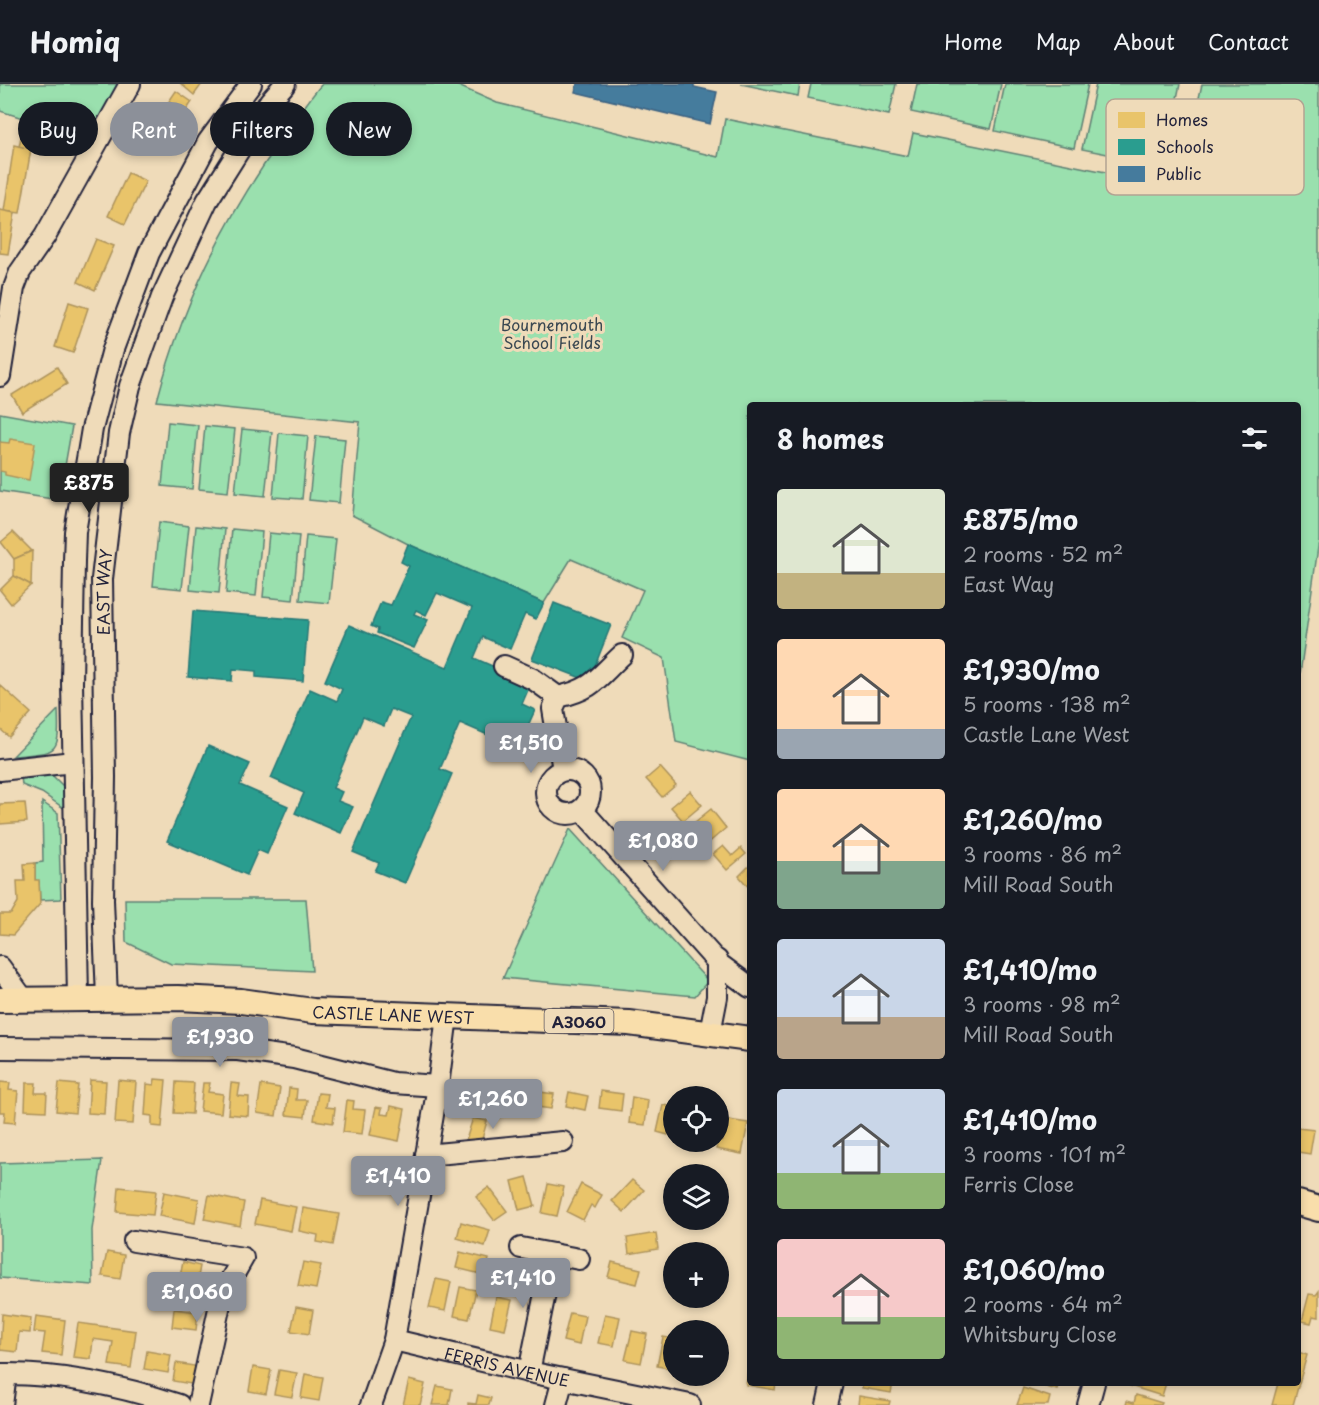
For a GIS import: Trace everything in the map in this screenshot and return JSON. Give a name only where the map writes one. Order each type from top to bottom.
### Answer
[{"type":"main road","name":"CASTLE LANE WEST","points":[[0,1000],[178,998],[241,1001],[313,1011],[629,1023],[747,1039]]},
{"type":"main road","points":[[1301,1204],[1319,1209]]},
{"type":"street","points":[[0,376],[14,288],[20,272],[45,236],[130,84]]},
{"type":"street","name":"EAST WAY","points":[[78,998],[78,902],[73,762],[74,561],[75,532],[92,429],[113,349],[149,254],[208,142],[251,84]]},
{"type":"street","name":"EAST WAY","points":[[107,998],[103,900],[104,564],[110,494],[125,405],[162,297],[207,201],[270,101],[285,84]]},
{"type":"street","points":[[101,394],[125,405]]},
{"type":"street","points":[[74,561],[104,564]]},
{"type":"street","points":[[504,666],[533,679],[558,697],[576,693],[592,685],[622,655]]},
{"type":"street","points":[[558,697],[553,709],[563,770]]},
{"type":"street","points":[[0,770],[73,762]]},
{"type":"street","points":[[563,770],[578,772],[587,780],[591,794],[582,810],[570,814],[562,813],[548,801],[548,783],[552,777],[563,770]]},
{"type":"street","points":[[582,810],[717,960],[747,985]]},
{"type":"street","points":[[78,902],[103,900]]},
{"type":"street","points":[[710,1033],[717,997],[717,960]]},
{"type":"street","points":[[0,967],[24,1000]]},
{"type":"street","points":[[371,1405],[394,1340],[438,1086],[447,1016]]},
{"type":"street","points":[[0,1048],[238,1050],[294,1058],[393,1083],[438,1086]]},
{"type":"street","points":[[426,1155],[563,1142]]},
{"type":"street","points":[[134,1241],[243,1258],[222,1295],[198,1405]]},
{"type":"street","points":[[521,1248],[579,1259]]},
{"type":"street","points":[[529,1372],[553,1254]]},
{"type":"street","name":"FERRIS AVENUE","points":[[394,1340],[529,1372],[690,1405]]},
{"type":"street","points":[[2,1405],[3,1374],[57,1377],[143,1393],[179,1405]]},
{"type":"street","points":[[556,1405],[563,1379]]},
{"type":"street","points":[[827,1405],[831,1386]]},
{"type":"street","points":[[1088,1405],[1093,1386]]},
{"type":"green space","points":[[0,84],[125,84],[114,102],[110,102],[110,108],[98,128],[98,102],[18,102],[18,117],[0,111]]},
{"type":"green space","name":"Bournemouth School Fields","points":[[322,84],[454,84],[497,103],[718,157],[725,119],[908,156],[913,133],[1106,172],[1106,195],[1304,195],[1304,99],[1199,99],[1202,84],[1319,84],[1319,540],[1301,667],[1301,402],[747,402],[747,760],[676,742],[664,658],[622,638],[643,590],[571,559],[544,603],[408,544],[352,515],[360,422],[157,401],[167,365],[192,297],[224,232],[270,156],[314,156],[314,102],[308,102]]},
{"type":"green space","points":[[741,84],[800,84],[798,96]]},
{"type":"green space","points":[[811,84],[896,84],[889,115],[808,98]]},
{"type":"green space","points":[[917,84],[1001,84],[991,129],[911,112]]},
{"type":"green space","points":[[1005,84],[1088,84],[1074,148],[995,131]]},
{"type":"green space","points":[[1096,84],[1180,84],[1177,99],[1106,99],[1106,154],[1082,149]]},
{"type":"green space","points":[[0,413],[72,426],[59,500],[0,491]]},
{"type":"green space","points":[[168,422],[198,425],[192,489],[162,486]]},
{"type":"green space","points":[[205,426],[235,429],[228,492],[199,489]]},
{"type":"green space","points":[[242,429],[272,432],[265,496],[235,493]]},
{"type":"green space","points":[[279,433],[308,436],[302,499],[273,497]]},
{"type":"green space","points":[[316,436],[345,439],[339,503],[309,500]]},
{"type":"green space","points":[[159,522],[189,526],[182,589],[153,586]]},
{"type":"green space","points":[[196,526],[225,529],[219,593],[190,590]]},
{"type":"green space","points":[[232,529],[262,532],[256,596],[226,593]]},
{"type":"green space","points":[[269,533],[299,536],[293,600],[263,597]]},
{"type":"green space","points":[[306,536],[336,539],[329,603],[300,600]]},
{"type":"green space","points":[[58,710],[58,736],[53,749],[39,754],[13,756]]},
{"type":"green space","points":[[52,775],[65,788],[65,809],[42,793],[22,785],[21,776]]},
{"type":"green space","points":[[42,802],[58,813],[61,899],[40,900],[39,881],[35,880],[35,863],[43,862]]},
{"type":"green space","points":[[570,829],[708,981],[695,996],[503,978]]},
{"type":"green space","points":[[125,899],[306,899],[312,971],[171,964],[126,942]]},
{"type":"green space","points":[[102,1160],[92,1230],[93,1285],[0,1278],[0,1163]]},
{"type":"building: Homes","points":[[181,84],[202,84],[194,95]]},
{"type":"building: Homes","points":[[176,91],[192,102],[169,102]]},
{"type":"building: Homes","points":[[14,145],[18,146],[18,156],[30,156],[20,213],[4,211]]},
{"type":"building: Homes","points":[[128,173],[146,181],[125,224],[108,216]]},
{"type":"building: Homes","points":[[0,210],[15,213],[8,254],[0,253]]},
{"type":"building: Homes","points":[[96,239],[114,246],[95,290],[78,282]]},
{"type":"building: Homes","points":[[69,302],[88,308],[73,353],[55,347]]},
{"type":"building: Homes","points":[[57,367],[67,384],[22,412],[12,395]]},
{"type":"building: Homes","points":[[10,439],[35,443],[29,480],[5,475],[5,472],[0,471],[0,442],[9,443]]},
{"type":"building: Homes","points":[[13,532],[32,551],[14,559],[1,542]]},
{"type":"building: Homes","points":[[32,551],[31,585],[14,576],[14,559]]},
{"type":"building: Homes","points":[[14,576],[31,585],[11,604],[0,590]]},
{"type":"building: Homes","points":[[0,685],[31,713],[9,737],[0,729]]},
{"type":"building: Homes","points":[[660,767],[676,785],[662,797],[646,779]]},
{"type":"building: Homes","points":[[690,791],[702,805],[683,821],[671,807]]},
{"type":"building: Homes","points":[[25,803],[27,822],[0,824],[0,804]]},
{"type":"building: Homes","points":[[711,809],[726,828],[706,845],[690,826]]},
{"type":"building: Homes","points":[[723,846],[732,856],[741,848],[746,854],[727,870],[713,854]]},
{"type":"building: Homes","points":[[35,863],[35,880],[39,880],[40,904],[13,935],[0,934],[0,914],[11,914],[18,902],[17,881],[25,881],[24,864]]},
{"type":"building: Homes","points":[[747,868],[747,885],[739,876]]},
{"type":"building: Homes","points":[[155,1079],[166,1080],[162,1127],[152,1126],[152,1116],[145,1115],[147,1084],[154,1085]]},
{"type":"building: Homes","points":[[90,1080],[106,1081],[104,1114],[88,1113]]},
{"type":"building: Homes","points":[[118,1080],[136,1082],[133,1124],[115,1123]]},
{"type":"building: Homes","points":[[0,1082],[10,1083],[9,1090],[18,1091],[15,1123],[4,1122],[5,1112],[0,1112]]},
{"type":"building: Homes","points":[[176,1082],[194,1083],[192,1114],[174,1113]]},
{"type":"building: Homes","points":[[26,1083],[36,1083],[35,1093],[47,1093],[46,1111],[25,1110]]},
{"type":"building: Homes","points":[[59,1083],[78,1085],[75,1113],[56,1111]]},
{"type":"building: Homes","points":[[203,1083],[210,1083],[208,1092],[223,1094],[221,1113],[200,1111]]},
{"type":"building: Homes","points":[[231,1083],[240,1084],[238,1096],[249,1097],[248,1116],[228,1114]]},
{"type":"building: Homes","points":[[261,1085],[280,1088],[276,1116],[257,1113]]},
{"type":"building: Homes","points":[[289,1088],[297,1089],[296,1100],[307,1100],[305,1117],[286,1115]]},
{"type":"building: Homes","points":[[482,1089],[505,1089],[504,1105],[482,1105]]},
{"type":"building: Homes","points":[[533,1091],[554,1094],[551,1109],[530,1106]]},
{"type":"building: Homes","points":[[601,1091],[623,1094],[621,1111],[599,1108]]},
{"type":"building: Homes","points":[[569,1092],[588,1096],[585,1110],[566,1106]]},
{"type":"building: Homes","points":[[318,1093],[328,1094],[326,1107],[335,1108],[333,1123],[314,1120]]},
{"type":"building: Homes","points":[[632,1097],[648,1100],[645,1125],[629,1123]]},
{"type":"building: Homes","points":[[347,1100],[354,1101],[353,1109],[365,1110],[362,1134],[343,1132]]},
{"type":"building: Homes","points":[[663,1105],[663,1134],[657,1132]]},
{"type":"building: Homes","points":[[391,1106],[405,1109],[399,1141],[370,1135],[376,1107],[382,1108],[381,1114],[389,1115]]},
{"type":"building: Homes","points":[[473,1118],[487,1121],[481,1143],[466,1140]]},
{"type":"building: Homes","points":[[729,1120],[747,1123],[742,1154],[729,1152]]},
{"type":"building: Homes","points":[[1301,1128],[1314,1130],[1310,1154],[1301,1152]]},
{"type":"building: Homes","points":[[527,1177],[535,1206],[519,1210],[512,1181]]},
{"type":"building: Homes","points":[[632,1180],[644,1190],[624,1212],[612,1201]]},
{"type":"building: Homes","points":[[548,1184],[564,1187],[557,1216],[542,1213]]},
{"type":"building: Homes","points":[[581,1184],[602,1195],[595,1208],[591,1205],[583,1220],[567,1212]]},
{"type":"building: Homes","points":[[119,1187],[156,1191],[153,1215],[117,1212]]},
{"type":"building: Homes","points":[[489,1187],[507,1211],[494,1220],[476,1197]]},
{"type":"building: Homes","points":[[164,1192],[199,1199],[195,1223],[159,1216]]},
{"type":"building: Homes","points":[[209,1195],[244,1202],[240,1226],[204,1219]]},
{"type":"building: Homes","points":[[260,1200],[296,1207],[291,1231],[255,1224]]},
{"type":"building: Homes","points":[[303,1208],[339,1214],[333,1245],[317,1242],[318,1235],[299,1231]]},
{"type":"building: Homes","points":[[461,1222],[490,1230],[485,1246],[457,1238]]},
{"type":"building: Homes","points":[[656,1233],[658,1249],[629,1254],[627,1238]]},
{"type":"building: Homes","points":[[107,1252],[124,1255],[120,1279],[102,1276]]},
{"type":"building: Homes","points":[[460,1252],[489,1259],[485,1275],[456,1268]]},
{"type":"building: Homes","points":[[183,1262],[200,1266],[196,1289],[178,1286]]},
{"type":"building: Homes","points":[[303,1262],[321,1265],[316,1289],[298,1286]]},
{"type":"building: Homes","points":[[612,1262],[641,1269],[637,1284],[608,1277]]},
{"type":"building: Homes","points":[[436,1279],[451,1282],[445,1311],[429,1308]]},
{"type":"building: Homes","points":[[460,1287],[476,1290],[469,1319],[454,1316]]},
{"type":"building: Homes","points":[[1319,1291],[1319,1317],[1313,1316],[1311,1323],[1302,1321],[1309,1294],[1316,1295]]},
{"type":"building: Homes","points":[[496,1297],[512,1300],[505,1329],[490,1326]]},
{"type":"building: Homes","points":[[296,1307],[313,1310],[309,1334],[291,1331]]},
{"type":"building: Homes","points":[[174,1309],[198,1312],[196,1330],[172,1327]]},
{"type":"building: Homes","points":[[570,1313],[585,1316],[579,1345],[563,1341]]},
{"type":"building: Homes","points":[[2,1314],[31,1318],[30,1333],[19,1332],[17,1352],[0,1350]]},
{"type":"building: Homes","points":[[605,1314],[620,1317],[614,1346],[598,1343]]},
{"type":"building: Homes","points":[[36,1316],[65,1320],[61,1355],[42,1353],[45,1333],[34,1332]]},
{"type":"building: Homes","points":[[78,1323],[136,1331],[131,1368],[109,1365],[113,1342],[93,1339],[91,1359],[73,1357]]},
{"type":"building: Homes","points":[[632,1331],[647,1334],[641,1363],[625,1360]]},
{"type":"building: Homes","points":[[663,1337],[663,1367],[657,1366]]},
{"type":"building: Homes","points":[[147,1351],[171,1355],[168,1373],[144,1369]]},
{"type":"building: Homes","points":[[1301,1353],[1307,1355],[1301,1376]]},
{"type":"building: Homes","points":[[176,1363],[200,1367],[197,1385],[173,1381]]},
{"type":"building: Homes","points":[[253,1367],[271,1370],[266,1394],[249,1391]]},
{"type":"building: Homes","points":[[279,1370],[297,1373],[292,1397],[274,1394]]},
{"type":"building: Homes","points":[[305,1374],[323,1377],[319,1401],[301,1398]]},
{"type":"building: Homes","points":[[409,1380],[425,1384],[420,1405],[403,1405]]},
{"type":"building: Homes","points":[[437,1386],[452,1389],[449,1405],[432,1405]]},
{"type":"building: Homes","points":[[752,1386],[776,1386],[775,1390]]},
{"type":"building: Homes","points":[[862,1386],[892,1386],[891,1393],[862,1388]]},
{"type":"building: Homes","points":[[1043,1386],[1058,1386],[1057,1390]]},
{"type":"building: Homes","points":[[1130,1386],[1165,1386],[1162,1396]]},
{"type":"building: Homes","points":[[1277,1386],[1298,1386],[1293,1405],[1272,1405]]},
{"type":"building: Homes","points":[[1023,1388],[1050,1397],[1048,1405],[1017,1405]]},
{"type":"building: Homes","points":[[478,1395],[491,1398],[489,1405],[468,1405],[468,1403],[476,1404]]},
{"type":"building: Homes","points":[[1136,1395],[1162,1403],[1161,1405],[1126,1405],[1127,1401],[1134,1403]]},
{"type":"building: Homes","points":[[859,1396],[890,1401],[889,1405],[858,1405]]},
{"type":"building: Schools","points":[[408,544],[544,603],[536,619],[525,614],[510,649],[483,637],[474,658],[531,683],[522,704],[535,710],[518,748],[460,723],[440,769],[452,774],[405,883],[375,871],[379,863],[353,852],[411,717],[391,709],[384,726],[363,717],[333,788],[342,792],[338,801],[353,807],[341,833],[295,813],[304,793],[271,778],[310,689],[337,701],[342,689],[325,681],[349,625],[447,667],[472,608],[437,593],[426,615],[416,610],[414,614],[428,620],[414,648],[377,633],[378,629],[371,626],[381,602],[391,605],[409,566],[401,562]]},
{"type":"building: Schools","points":[[554,603],[611,625],[589,681],[532,659]]},
{"type":"building: Schools","points":[[193,611],[308,620],[303,681],[256,677],[256,671],[233,669],[232,681],[188,677]]},
{"type":"building: Schools","points":[[208,746],[250,764],[240,785],[288,806],[267,854],[258,850],[247,875],[167,841]]},
{"type":"building: Public","points":[[577,84],[694,84],[694,87],[717,92],[710,124],[575,92]]}]
